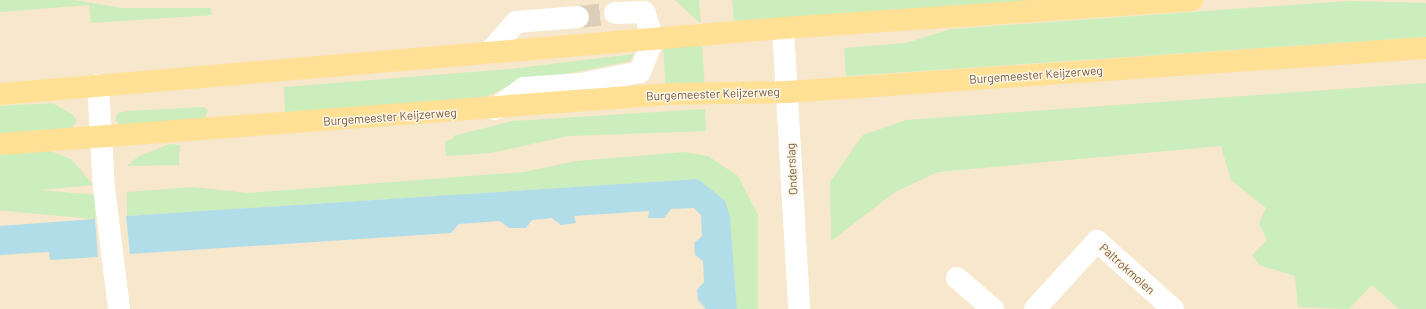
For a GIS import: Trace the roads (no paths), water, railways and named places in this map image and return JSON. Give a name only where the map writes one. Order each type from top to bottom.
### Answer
[{"type":"main road","points":[[0,94],[783,28],[1192,0]]},
{"type":"main road","name":"Burgemeester Keijzerweg","points":[[0,144],[494,109],[669,94],[787,92],[1426,48]]},
{"type":"street","points":[[494,109],[524,88],[581,84],[640,72],[653,39],[644,6],[615,13]]},
{"type":"street","points":[[489,53],[516,22],[578,17]]},
{"type":"street","name":"Onderslag","points":[[783,28],[799,309]]},
{"type":"street","points":[[98,85],[101,137],[114,280],[120,309]]},
{"type":"street","name":"Paltrokmolen","points":[[1035,309],[1097,241],[1173,309]]},
{"type":"street","points":[[957,278],[993,309]]},
{"type":"water","points":[[698,179],[725,201],[730,217],[737,309],[706,309],[698,300],[697,290],[704,282],[703,261],[695,255],[694,243],[702,236],[701,215],[694,208],[671,209],[664,218],[648,218],[649,211],[574,216],[576,223],[561,225],[552,218],[532,220],[526,228],[509,228],[500,221],[459,224],[451,233],[130,254],[126,216]]},
{"type":"water","points":[[95,219],[98,257],[50,260],[49,252],[0,255],[0,226]]},
{"type":"tunnel","points":[[578,17],[615,13]]}]
